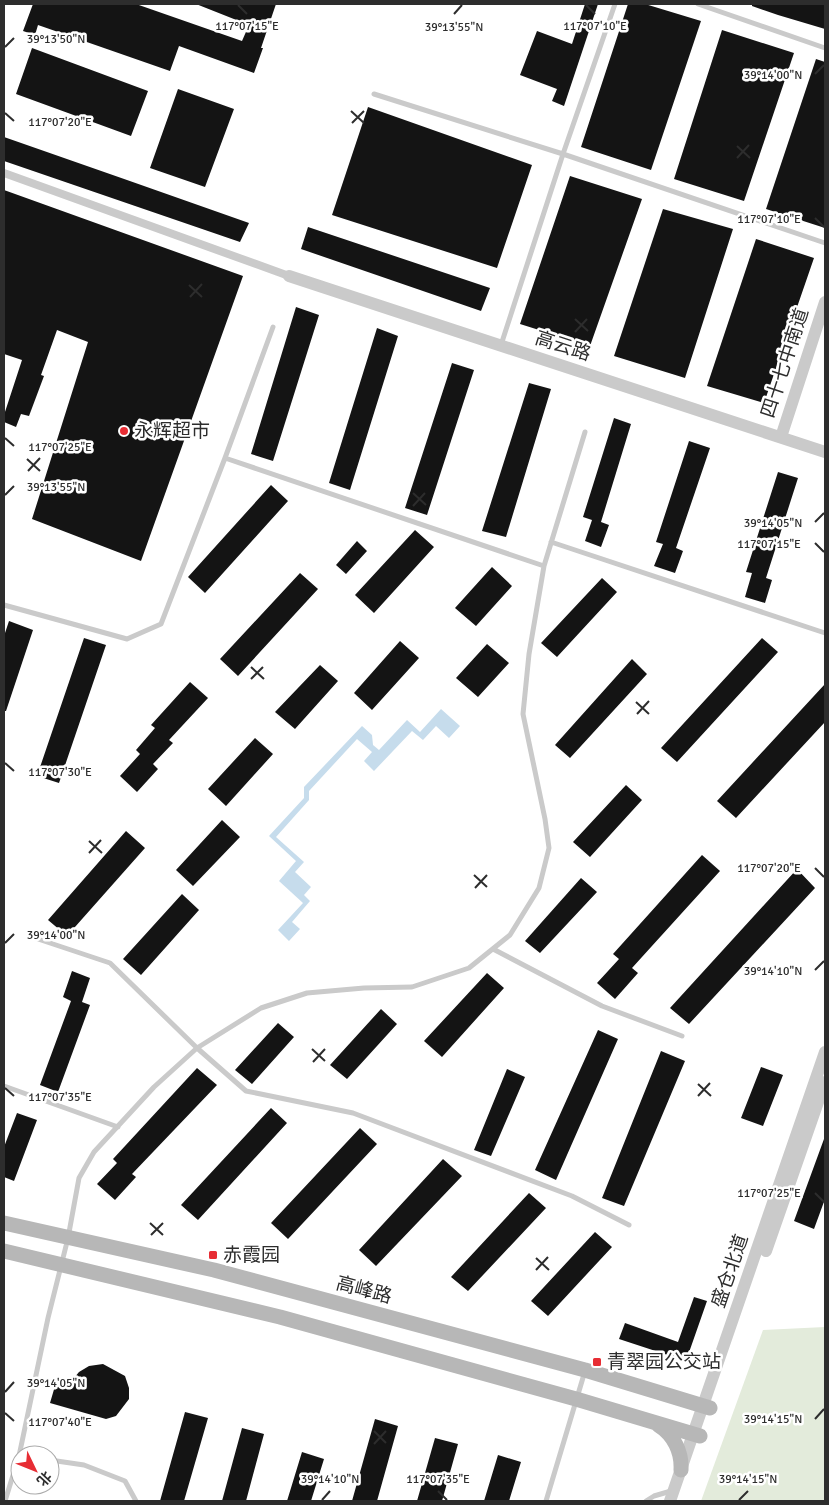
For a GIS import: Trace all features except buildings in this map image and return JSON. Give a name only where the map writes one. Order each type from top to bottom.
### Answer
[{"type":"main road","name":"高峰路","points":[[4,1223],[214,1270],[585,1370],[707,1407]]},
{"type":"main road","points":[[4,1251],[280,1317],[576,1399],[697,1436]]},
{"type":"main road","points":[[654,1423],[664,1429],[676,1444],[680,1455],[681,1470]]},
{"type":"street","points":[[4,173],[289,276]]},
{"type":"street","name":"高云路","points":[[289,276],[825,452]]},
{"type":"street","name":"四十七中南道","points":[[780,437],[825,302]]},
{"type":"street","name":"盛仓北道","points":[[674,1498],[707,1407],[825,1052]]},
{"type":"street","name":"盛仓北道","points":[[707,1407],[825,1082]]},
{"type":"street","name":"盛仓北道","points":[[674,1498],[681,1470],[697,1436]]},
{"type":"lane","points":[[501,345],[562,154],[615,4]]},
{"type":"lane","points":[[698,4],[825,48]]},
{"type":"lane","points":[[374,94],[562,154],[825,243]]},
{"type":"lane","points":[[4,605],[127,639],[160,624],[225,458],[272,327]]},
{"type":"lane","points":[[21,1445],[68,1238],[79,1178],[94,1152],[154,1087],[197,1048],[261,1008],[307,993],[364,988],[412,987],[469,968],[510,935],[539,888],[550,848],[523,714],[544,566],[584,432]]},
{"type":"lane","points":[[225,458],[544,566]]},
{"type":"lane","points":[[551,542],[825,633]]},
{"type":"lane","points":[[28,936],[110,963],[197,1048],[246,1091],[353,1113],[572,1196],[629,1225]]},
{"type":"lane","points":[[493,949],[602,1006],[682,1036]]},
{"type":"lane","points":[[4,1086],[118,1127]]},
{"type":"lane","points":[[546,1501],[585,1370]]},
{"type":"lane","points":[[60,1461],[84,1465],[125,1481],[136,1501]]},
{"type":"lane","points":[[5,1501],[10,1485]]},
{"type":"lane","points":[[646,1501],[654,1496],[674,1498]]},
{"type":"green space","points":[[825,1327],[825,1501],[701,1501],[763,1330]]},
{"type":"water","points":[[441,709],[460,726],[449,738],[436,726],[423,740],[412,731],[374,771],[364,761],[372,752],[357,739],[309,791],[309,800],[276,837],[304,862],[295,872],[311,887],[304,895],[310,901],[292,922],[300,929],[289,941],[278,930],[303,903],[279,881],[296,861],[269,836],[304,798],[304,787],[362,726],[372,735],[373,745],[379,750],[407,720],[420,732]]},
{"type":"place","name":"永辉超市","points":[[124,431]]},
{"type":"place","name":"赤霞园","points":[[213,1255]]},
{"type":"place","name":"青翠园公交站","points":[[597,1362]]}]
